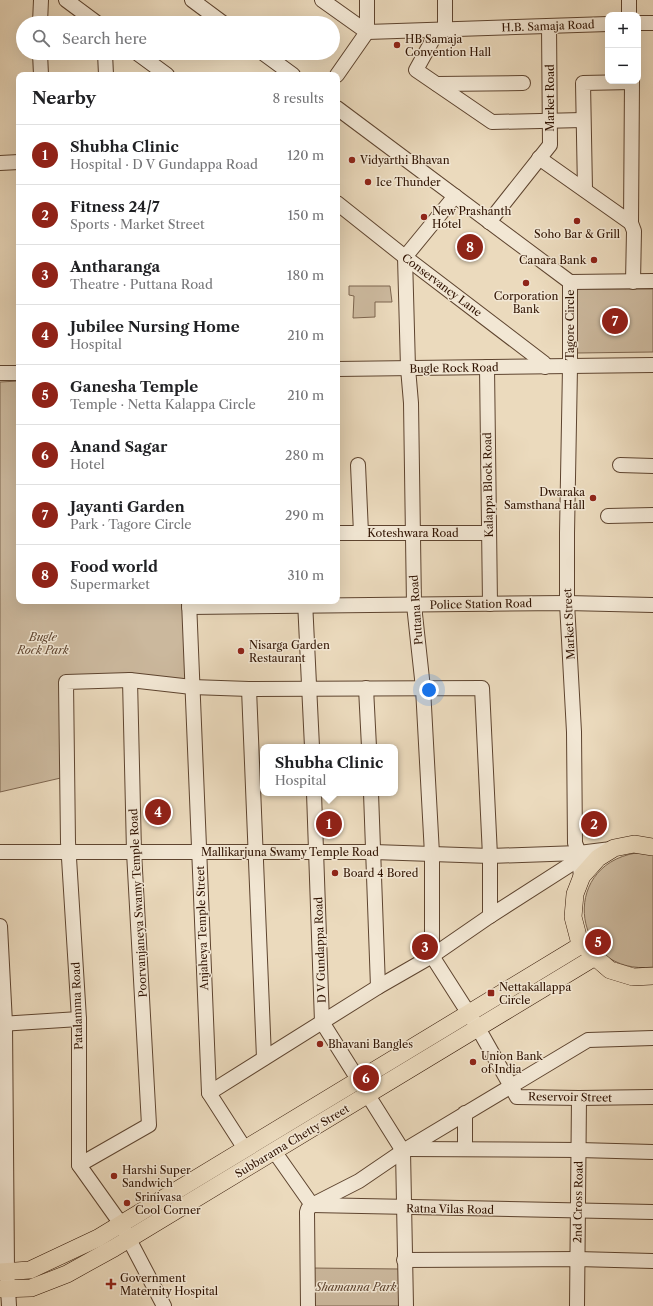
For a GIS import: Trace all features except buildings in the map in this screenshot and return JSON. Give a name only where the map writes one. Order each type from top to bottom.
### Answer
[{"type":"main road","points":[[653,847],[634,844],[614,848],[598,858],[581,879],[575,894],[573,917],[579,939],[595,957],[610,970],[633,977],[653,976]]},
{"type":"main road","name":"Subbarama Chetty Street","points":[[4,1289],[31,1288],[67,1274],[126,1231],[245,1149],[583,944]]},
{"type":"main road","name":"Subbarama Chetty Street","points":[[4,1272],[30,1270],[98,1238],[126,1231],[274,1151],[595,957]]},
{"type":"street","points":[[40,0],[40,16]]},
{"type":"street","points":[[66,0],[88,16]]},
{"type":"street","points":[[192,0],[214,16]]},
{"type":"street","points":[[322,0],[367,32]]},
{"type":"street","points":[[339,72],[367,32],[367,0]]},
{"type":"street","points":[[445,0],[441,30],[416,70],[492,122],[583,120]]},
{"type":"street","points":[[629,0],[629,12]]},
{"type":"street","points":[[641,23],[653,23]]},
{"type":"street","name":"H.B. Samaja Road","points":[[367,32],[605,24]]},
{"type":"street","name":"Market Road","points":[[489,222],[550,145],[549,26]]},
{"type":"street","points":[[40,60],[40,72]]},
{"type":"street","points":[[105,60],[106,72]]},
{"type":"street","points":[[147,60],[163,72]]},
{"type":"street","points":[[273,60],[289,72]]},
{"type":"street","points":[[437,84],[523,83]]},
{"type":"street","points":[[585,190],[583,83],[605,83]]},
{"type":"street","points":[[632,84],[631,223],[634,231],[634,282]]},
{"type":"street","points":[[340,110],[570,282]]},
{"type":"street","points":[[539,158],[631,223]]},
{"type":"street","points":[[0,163],[16,162]]},
{"type":"street","points":[[404,257],[455,196]]},
{"type":"street","name":"Conservancy Lane","points":[[340,205],[404,257],[544,363],[545,367]]},
{"type":"street","name":"Puttana Road","points":[[404,257],[408,368],[411,403],[414,605],[423,688],[432,854],[432,956]]},
{"type":"street","name":"Tagore Circle","points":[[653,281],[570,282],[570,367],[653,365]]},
{"type":"street","name":"Kalappa Block Road","points":[[487,367],[490,604]]},
{"type":"street","name":"Bugle Rock Road","points":[[340,369],[570,367]]},
{"type":"street","name":"Market Street","points":[[570,367],[566,534],[567,603],[574,732],[575,843],[579,856],[581,879]]},
{"type":"street","points":[[0,373],[16,373]]},
{"type":"street","points":[[358,465],[361,533]]},
{"type":"street","points":[[620,465],[653,466]]},
{"type":"street","points":[[608,516],[653,515]]},
{"type":"street","name":"Koteshwara Road","points":[[340,533],[489,533]]},
{"type":"street","name":"Police Station Road","points":[[189,604],[414,605],[567,603],[653,605]]},
{"type":"street","name":"Anjaheya Temple Street","points":[[189,604],[209,1093]]},
{"type":"street","points":[[305,604],[312,744]]},
{"type":"street","points":[[130,680],[192,687],[249,689],[482,688],[490,856],[490,916]]},
{"type":"street","name":"Patalamma Road","points":[[79,1165],[79,1020],[69,853],[66,682],[130,680]]},
{"type":"street","name":"Poorvanjaneya Swamy Temple Road","points":[[79,1165],[149,1125],[134,852],[130,680]]},
{"type":"street","points":[[366,688],[369,744]]},
{"type":"street","points":[[249,689],[264,1058]]},
{"type":"street","name":"D V Gundappa Road","points":[[314,796],[322,1022],[358,1081],[404,1150]]},
{"type":"street","points":[[371,796],[378,987]]},
{"type":"street","name":"Mallikarjuna Swamy Temple Road","points":[[0,852],[374,852],[490,856],[579,856],[614,848]]},
{"type":"street","points":[[245,1149],[209,1093],[378,987],[432,956],[579,856]]},
{"type":"street","points":[[0,926],[3,1024],[4,1289],[9,1306]]},
{"type":"street","points":[[432,956],[478,1028]]},
{"type":"street","points":[[3,1024],[79,1020]]},
{"type":"street","name":"Reservoir Street","points":[[478,1028],[517,1097],[653,1097]]},
{"type":"street","points":[[308,1306],[308,1208],[359,1181],[404,1150],[588,1040],[653,1038]]},
{"type":"street","name":"2nd Cross Road","points":[[577,1306],[579,1098]]},
{"type":"street","points":[[465,1113],[465,1149]]},
{"type":"street","points":[[404,1150],[465,1149],[653,1152]]},
{"type":"street","points":[[404,1150],[404,1260],[406,1306]]},
{"type":"street","points":[[274,1151],[312,1205]]},
{"type":"street","points":[[79,1165],[126,1231],[164,1306]]},
{"type":"street","name":"Ratna Vilas Road","points":[[312,1205],[653,1212]]},
{"type":"street","points":[[404,1260],[578,1259],[653,1261]]},
{"type":"green space","points":[[349,286],[390,286],[392,302],[375,302],[375,317],[353,318],[354,296],[349,295]]},
{"type":"green space","points":[[577,289],[653,289],[653,352],[577,353]]},
{"type":"green space","name":"Bugle Rock Park","points":[[16,381],[16,604],[183,604],[186,683],[63,680],[65,777],[0,792],[0,382]]},
{"type":"green space","points":[[636,853],[653,854],[653,967],[626,966],[605,955],[592,939],[585,919],[586,897],[594,878],[611,862]]},
{"type":"green space","name":"Shamanna Park","points":[[312,1268],[400,1269],[400,1306],[312,1306]]},
{"type":"place","name":"HB Samaja Convention Hall","points":[[397,45]]},
{"type":"place","name":"Vidyarthi Bhavan","points":[[352,160]]},
{"type":"place","name":"Ice Thunder","points":[[368,182]]},
{"type":"place","name":"New Prashanth Hotel","points":[[424,217]]},
{"type":"place","name":"Soho Bar & Grill","points":[[577,221]]},
{"type":"place","name":"Food world","points":[[470,247]]},
{"type":"place","name":"Canara Bank","points":[[594,260]]},
{"type":"place","name":"Corporation Bank","points":[[526,283]]},
{"type":"place","name":"Jayanti Garden","points":[[615,321]]},
{"type":"place","name":"Dwaraka Samsthana Hall","points":[[593,498]]},
{"type":"place","name":"Nisarga Garden Restaurant","points":[[241,651]]},
{"type":"place","name":"Jubilee Nursing Home","points":[[158,812]]},
{"type":"place","name":"Shubha Clinic","points":[[329,824]]},
{"type":"place","name":"Fitness 24/7","points":[[594,824]]},
{"type":"place","name":"Board 4 Bored","points":[[335,873]]},
{"type":"place","name":"Ganesha Temple","points":[[598,942]]},
{"type":"place","name":"Antharanga","points":[[425,947]]},
{"type":"place","name":"Nettakallappa Circle","points":[[491,993]]},
{"type":"place","name":"Bhavani Bangles","points":[[320,1044]]},
{"type":"place","name":"Union Bank of India","points":[[473,1062]]},
{"type":"place","name":"Anand Sagar","points":[[366,1078]]},
{"type":"place","name":"Harshi Super Sandwich","points":[[114,1176]]},
{"type":"place","name":"Srinivasa Cool Corner","points":[[127,1203]]},
{"type":"place","name":"Government Maternity Hospital","points":[[111,1284]]}]
